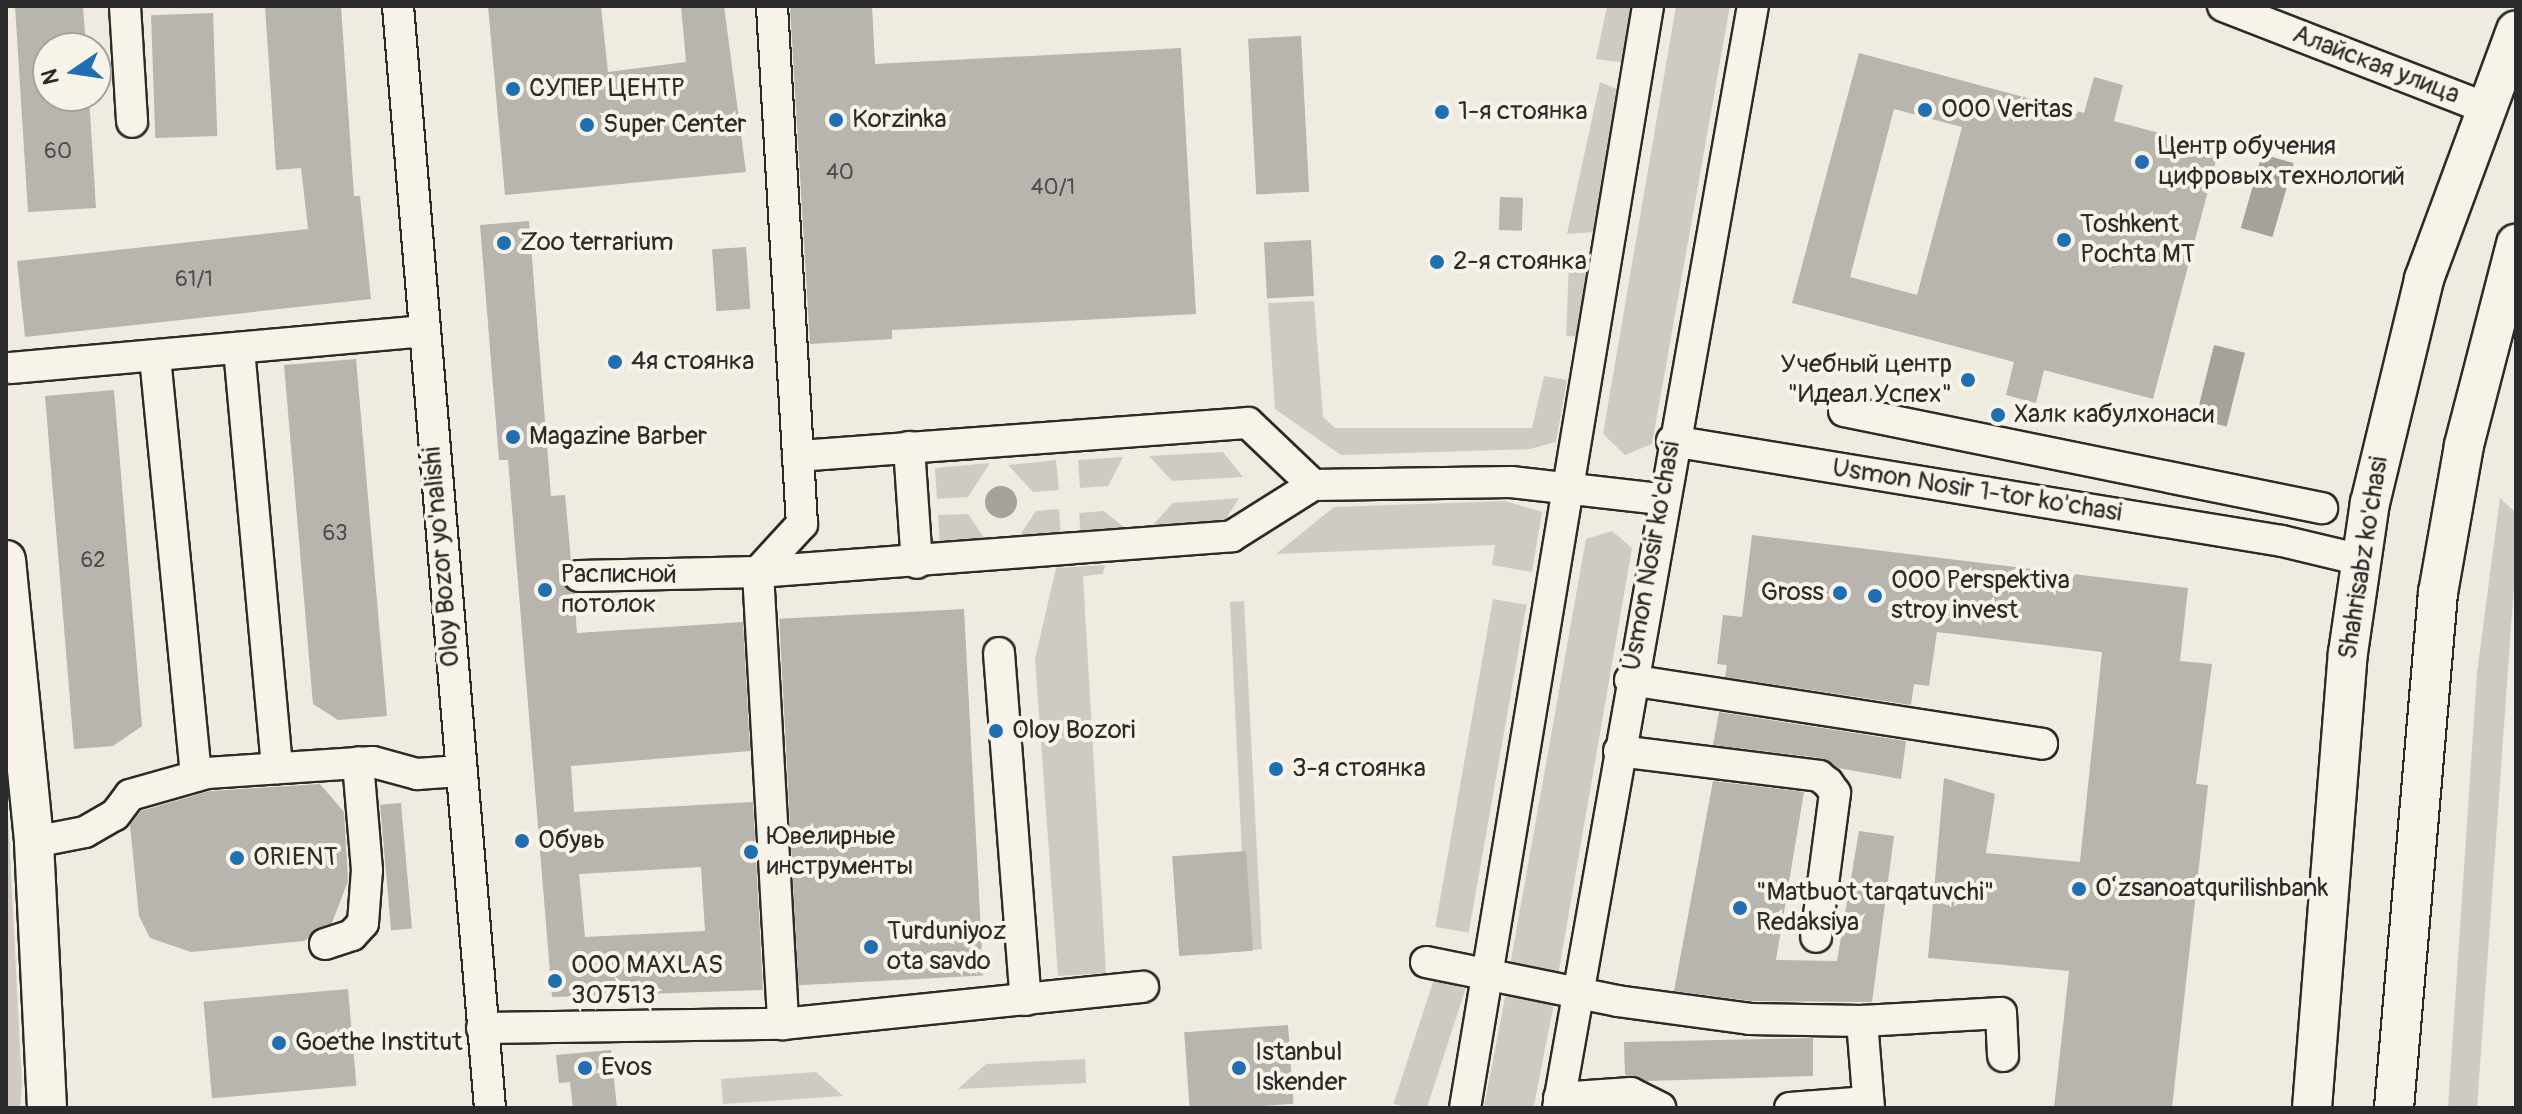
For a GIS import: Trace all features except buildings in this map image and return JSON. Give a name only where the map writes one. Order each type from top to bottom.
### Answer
[{"type":"main road","name":"Shahrisabz ko'chasi","points":[[2312,1108],[2361,560],[2424,279],[2484,107],[2516,30]]},
{"type":"main road","points":[[2394,1108],[2438,593],[2464,445],[2513,268]]},
{"type":"main road","points":[[6,560],[34,842],[47,1108]]},
{"type":"street","points":[[125,6],[132,122]]},
{"type":"street","name":"Oloy Bozor yo'nalishi","points":[[398,6],[490,1108]]},
{"type":"street","points":[[772,6],[802,524],[758,572],[783,1024]]},
{"type":"street","points":[[1465,1108],[1648,6]]},
{"type":"street","name":"Usmon Nosir ko'chasi","points":[[1558,1103],[1661,499],[1753,6]]},
{"type":"street","name":"Алайская улица","points":[[2223,6],[2484,107]]},
{"type":"street","points":[[10,368],[424,331]]},
{"type":"street","points":[[239,349],[277,768]]},
{"type":"street","points":[[155,357],[196,776]]},
{"type":"street","points":[[1844,411],[2322,508]]},
{"type":"street","points":[[798,456],[1248,423],[1313,485]]},
{"type":"street","name":"Usmon Nosir 1-tor ko'chasi","points":[[1672,441],[2282,541],[2361,560]]},
{"type":"street","points":[[909,447],[917,563]]},
{"type":"street","points":[[579,576],[758,572],[917,563],[1232,536],[1313,485],[1568,486],[1661,499]]},
{"type":"street","points":[[999,653],[1026,1000]]},
{"type":"street","points":[[1630,680],[2042,744]]},
{"type":"street","points":[[1619,751],[1819,776],[1828,783],[1835,793],[1816,937]]},
{"type":"street","points":[[34,842],[85,832],[115,815],[130,795],[196,776],[358,762],[417,774],[460,771]]},
{"type":"street","points":[[325,944],[352,935],[363,923],[367,870],[358,762]]},
{"type":"street","points":[[1426,962],[1579,993],[1750,1019],[1862,1021],[2001,1013],[2003,1056]]},
{"type":"street","points":[[482,1028],[783,1024],[1143,987]]},
{"type":"street","points":[[1790,1108],[1868,1105],[1862,1021]]},
{"type":"street","points":[[1558,1103],[1631,1093],[1660,1108]]},
{"type":"shaded area","points":[[1607,6],[1637,6],[1626,63],[1596,59]]},
{"type":"shaded area","points":[[1676,6],[1730,6],[1652,444],[1625,455],[1603,434]]},
{"type":"shaded area","points":[[1600,82],[1622,91],[1596,232],[1567,234]]},
{"type":"shaded area","points":[[2262,154],[2294,163],[2272,237],[2241,228]]},
{"type":"shaded area","points":[[1569,258],[1592,259],[1589,337],[1566,336]]},
{"type":"shaded area","points":[[1314,301],[1323,417],[1335,428],[1532,428],[1544,376],[1567,380],[1556,442],[1530,449],[1341,455],[1275,409],[1268,303]]},
{"type":"shaded area","points":[[2214,345],[2245,353],[2227,426],[2196,419]]},
{"type":"shaded area","points":[[1223,452],[1243,477],[1172,481],[1149,456]]},
{"type":"shaded area","points":[[1123,457],[1108,486],[1080,488],[1078,460]]},
{"type":"shaded area","points":[[1056,460],[1059,490],[1033,492],[1008,465]]},
{"type":"shaded area","points":[[990,463],[968,497],[937,499],[935,468]]},
{"type":"shaded area","points":[[1001,486],[1012,491],[1017,502],[1012,513],[1001,518],[990,513],[985,502],[990,491]]},
{"type":"shaded area","points":[[1239,498],[1223,524],[1148,530],[1173,503]]},
{"type":"shaded area","points":[[2500,498],[2516,513],[2516,556],[2477,1108],[2435,1108],[2448,1107],[2477,673]]},
{"type":"shaded area","points":[[1505,501],[1542,512],[1532,572],[1492,565],[1495,545],[1276,554],[1334,507]]},
{"type":"shaded area","points":[[1059,509],[1061,537],[1016,541],[1036,511]]},
{"type":"shaded area","points":[[1104,511],[1131,533],[1081,538],[1079,513]]},
{"type":"shaded area","points":[[968,514],[989,545],[940,547],[938,515]]},
{"type":"shaded area","points":[[1612,531],[1632,548],[1558,976],[1510,966],[1586,539]]},
{"type":"shaded area","points":[[1105,565],[1103,574],[1083,576],[1106,973],[1058,976],[1035,659],[1056,568]]},
{"type":"shaded area","points":[[1493,599],[1526,605],[1469,933],[1435,927]]},
{"type":"shaded area","points":[[1244,601],[1262,949],[1204,955],[1193,947],[1246,939],[1230,602]]},
{"type":"shaded area","points":[[6,779],[22,1084],[20,1108],[6,1108]]},
{"type":"shaded area","points":[[1434,979],[1465,989],[1427,1108],[1407,1108],[1394,1104]]},
{"type":"shaded area","points":[[1506,993],[1554,1002],[1534,1108],[1484,1108]]},
{"type":"shaded area","points":[[1085,1059],[1086,1083],[958,1089],[986,1064]]},
{"type":"shaded area","points":[[816,1072],[843,1096],[723,1104],[721,1079]]},
{"type":"place","name":"СУПЕР ЦЕНТР","points":[[513,89]]},
{"type":"place","name":"OOO Veritas","points":[[1925,110]]},
{"type":"place","name":"1-я стоянка","points":[[1442,112]]},
{"type":"place","name":"Korzinka","points":[[836,120]]},
{"type":"place","name":"Super Center","points":[[587,125]]},
{"type":"place","name":"Центр обучения цифровых технологий","points":[[2142,162]]},
{"type":"place","name":"Toshkent Pochta MT","points":[[2064,240]]},
{"type":"place","name":"Zoo terrarium","points":[[504,243]]},
{"type":"place","name":"2-я стоянка","points":[[1437,262]]},
{"type":"place","name":"4я стоянка","points":[[615,362]]},
{"type":"place","name":"Учебный центр \"Идеал Успех\"","points":[[1968,380]]},
{"type":"place","name":"Халк кабулхонаси","points":[[1998,415]]},
{"type":"place","name":"Magazine Barber","points":[[513,437]]},
{"type":"place","name":"Расписной потолок","points":[[545,590]]},
{"type":"place","name":"Gross","points":[[1840,593]]},
{"type":"place","name":"ООО Perspektiva stroy invest","points":[[1875,596]]},
{"type":"place","name":"Oloy Bozori","points":[[996,731]]},
{"type":"place","name":"3-я стоянка","points":[[1276,769]]},
{"type":"place","name":"Обувь","points":[[522,841]]},
{"type":"place","name":"Ювелирные инструменты","points":[[751,852]]},
{"type":"place","name":"ORIENT","points":[[237,858]]},
{"type":"place","name":"Oʻzsanoatqurilishbank","points":[[2079,889]]},
{"type":"place","name":"\"Matbuot tarqatuvchi\" Redaksiya","points":[[1740,908]]},
{"type":"place","name":"Turduniyoz ota savdo","points":[[871,947]]},
{"type":"place","name":"OOO MAXLAS 307513","points":[[555,981]]},
{"type":"place","name":"Goethe Institut","points":[[279,1043]]},
{"type":"place","name":"Evos","points":[[585,1068]]},
{"type":"place","name":"Istanbul Iskender","points":[[1239,1068]]}]
